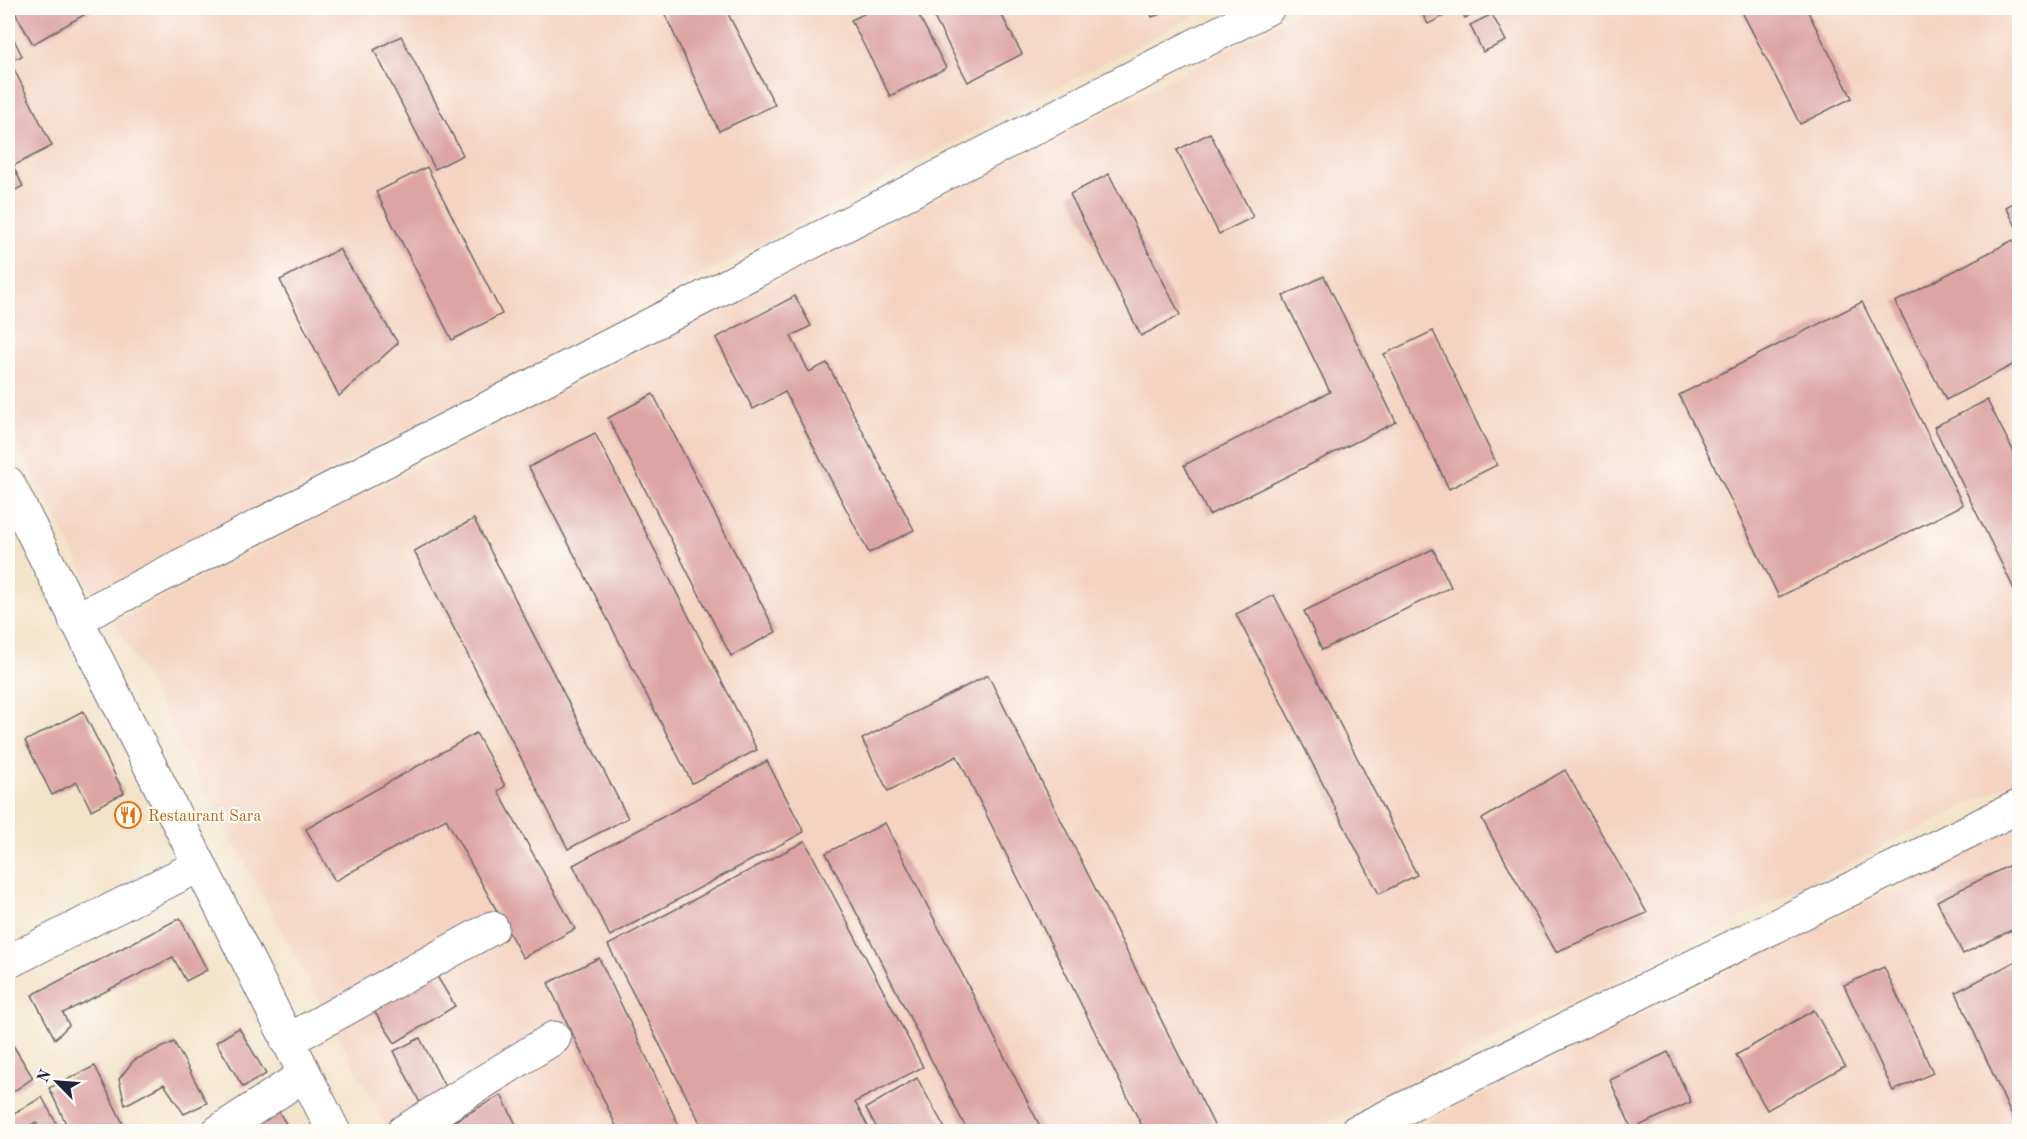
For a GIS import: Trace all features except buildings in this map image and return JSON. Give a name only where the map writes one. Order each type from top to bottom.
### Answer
[{"type":"street","points":[[75,620],[1268,8]]},
{"type":"street","points":[[8,483],[334,1131]]},
{"type":"street","points":[[1356,1131],[2019,806]]},
{"type":"street","points":[[8,962],[200,865]]},
{"type":"street","points":[[287,1041],[492,928]]},
{"type":"street","points":[[403,1131],[554,1038]]},
{"type":"street","points":[[218,1131],[304,1075]]},
{"type":"shaded area","points":[[8,8],[1209,8],[95,594],[8,425]]},
{"type":"shaded area","points":[[1309,8],[2019,8],[2019,779],[1310,1131],[389,1131],[115,622]]},
{"type":"shaded area","points":[[2019,826],[2019,1131],[1408,1131]]},
{"type":"place","name":"Restaurant Sara","points":[[128,815]]}]
